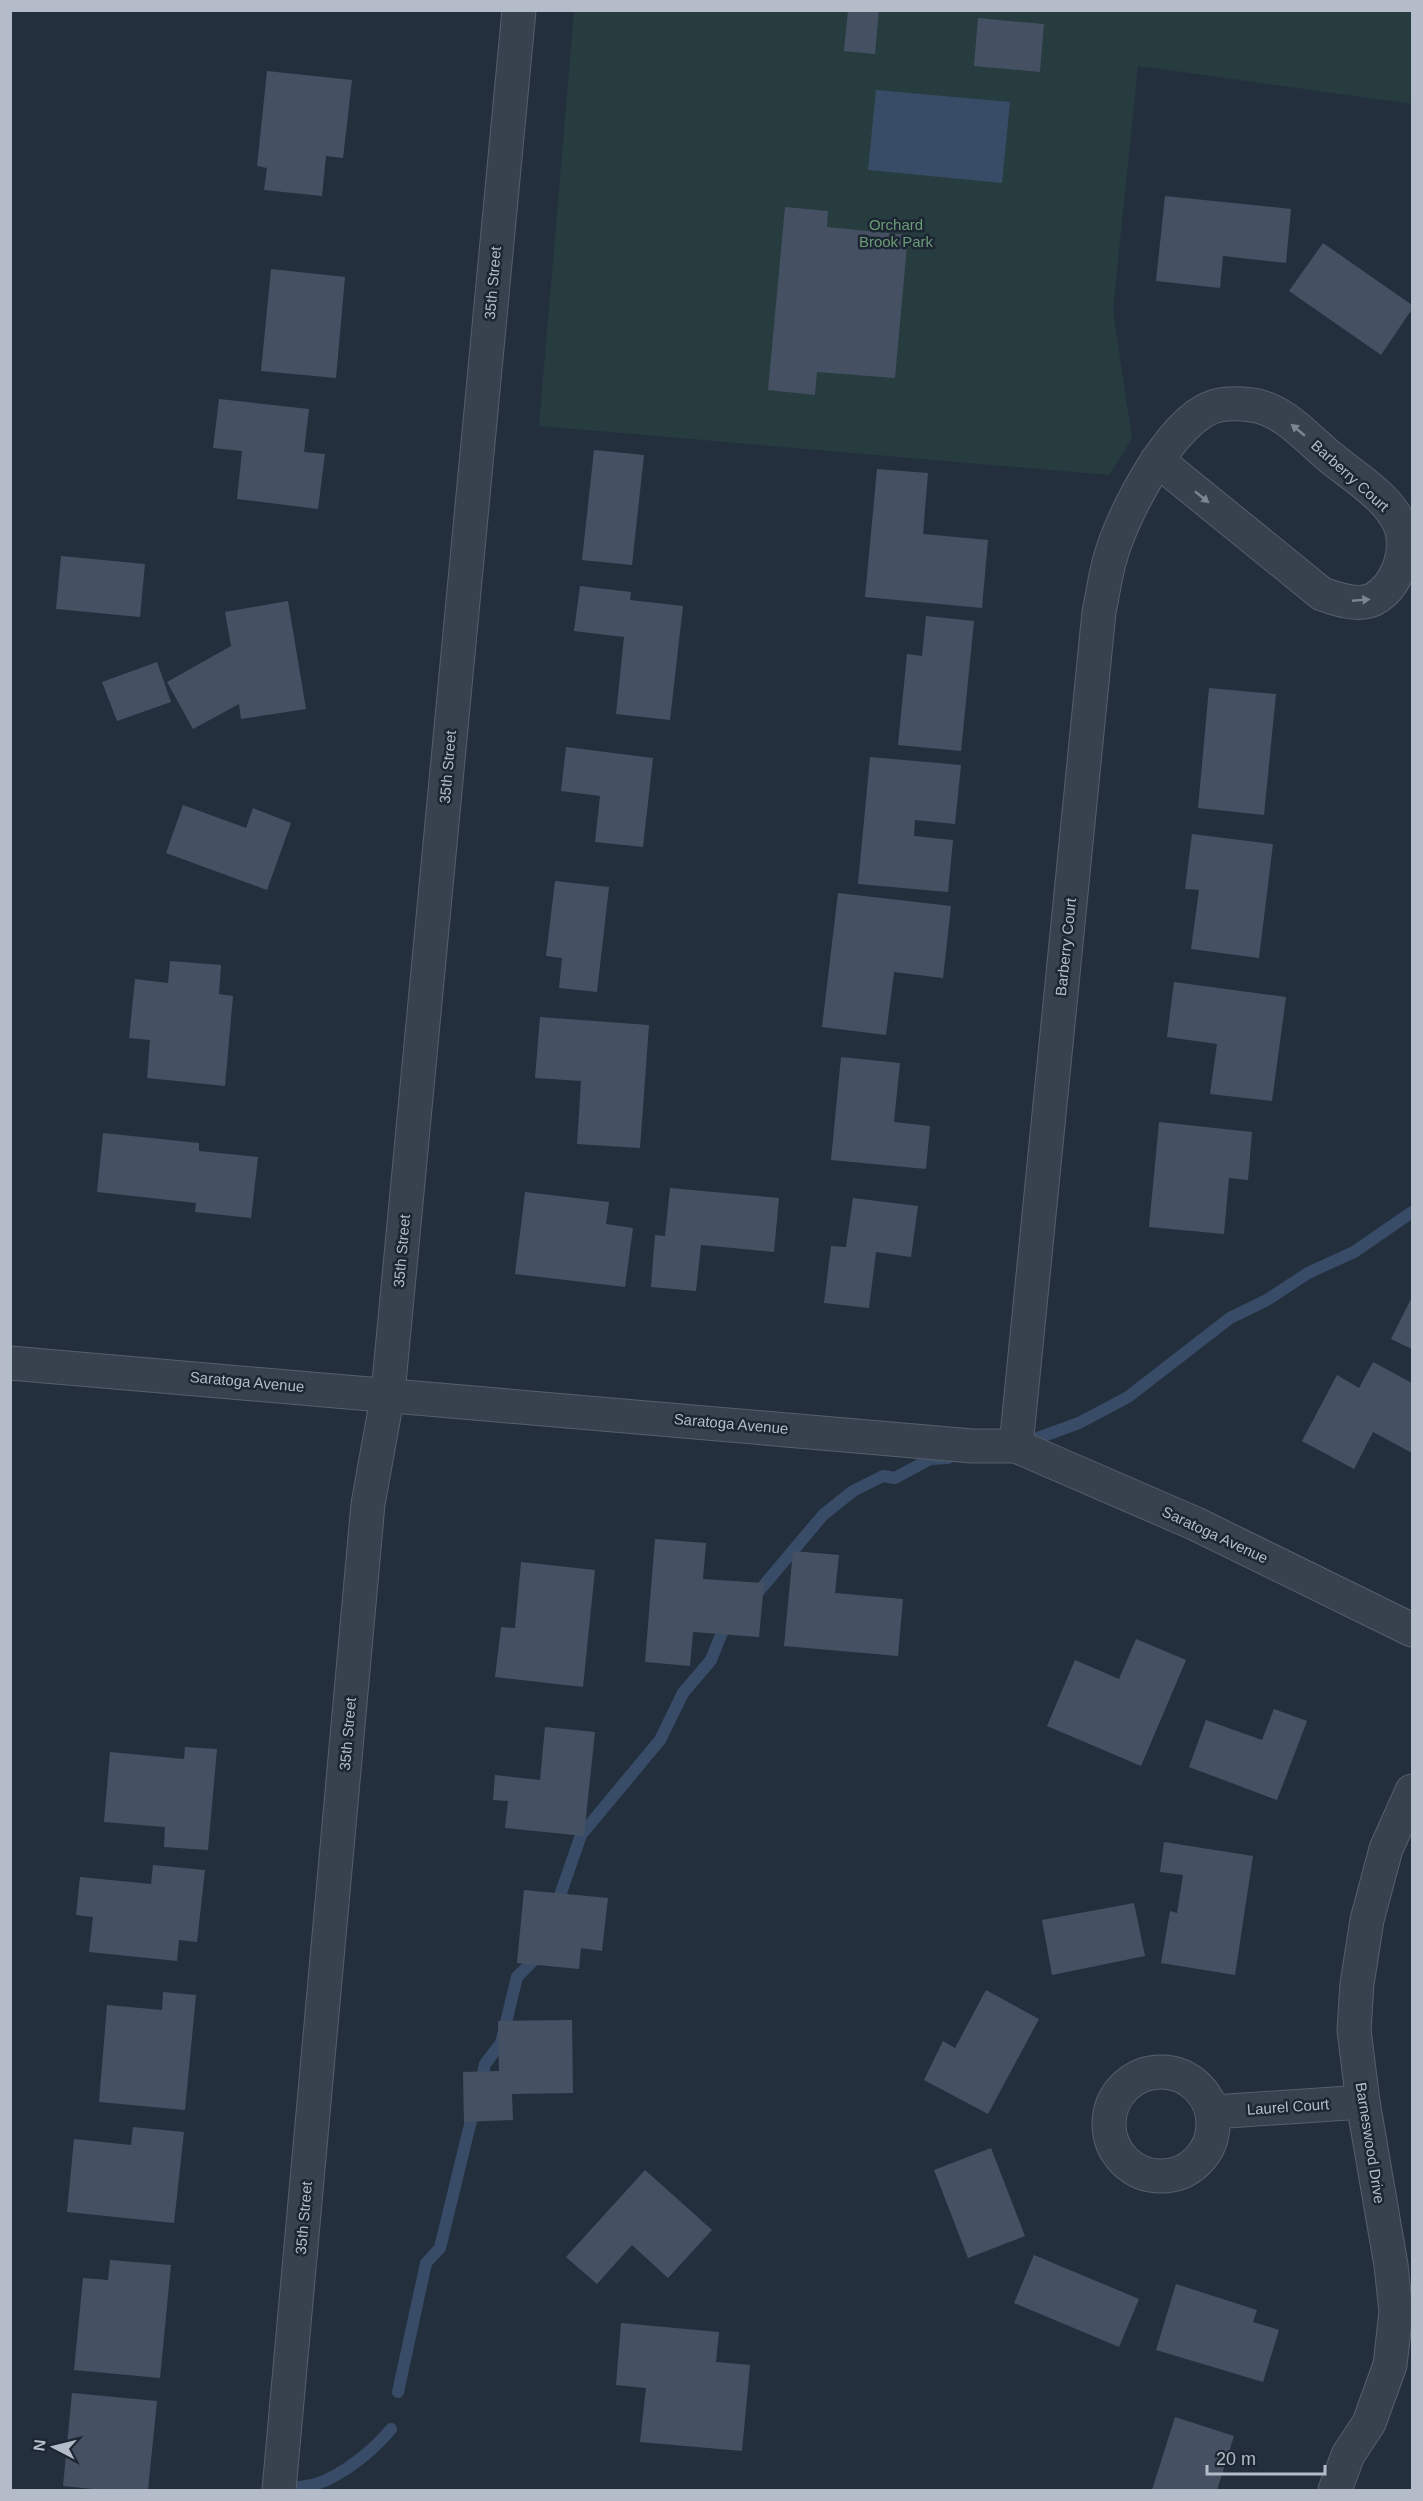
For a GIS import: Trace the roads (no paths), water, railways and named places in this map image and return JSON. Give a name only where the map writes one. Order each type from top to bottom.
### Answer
[{"type":"street","name":"35th Street","points":[[279,2490],[367,1516],[388,1394],[519,10]]},
{"type":"street","name":"Barberry Court","points":[[1016,1446],[1099,612],[1110,558],[1131,502],[1157,460],[1189,422],[1218,405],[1253,405],[1280,415],[1389,506],[1401,530],[1403,558],[1392,582],[1374,599],[1345,602],[1322,594],[1157,460]]},
{"type":"street","name":"Saratoga Avenue","points":[[10,1363],[972,1446],[1016,1446],[1196,1524],[1413,1630]]},
{"type":"street","name":"Barneswood Drive","points":[[1335,2490],[1348,2455],[1369,2423],[1390,2365],[1396,2312],[1391,2265],[1363,2102],[1354,2030],[1357,1984],[1367,1920],[1386,1849],[1413,1791]]},
{"type":"street","name":"Laurel Court","points":[[1213,2112],[1363,2102]]},
{"type":"water","points":[[876,90],[1010,102],[1002,183],[868,170]]},
{"type":"waterway","points":[[1024,1443],[1079,1423],[1128,1397],[1230,1318],[1267,1300],[1308,1273],[1354,1252],[1412,1212]]},
{"type":"waterway","points":[[753,1598],[823,1515],[853,1491],[883,1476],[895,1478],[930,1459],[948,1458]]},
{"type":"waterway","points":[[556,1907],[581,1835],[660,1740],[683,1693],[711,1660],[723,1630],[732,1622]]},
{"type":"waterway","points":[[480,2086],[485,2064],[501,2043],[517,1977],[533,1961],[539,1951]]},
{"type":"waterway","points":[[398,2392],[426,2263],[440,2248],[474,2108]]},
{"type":"waterway","points":[[283,2489],[316,2484],[337,2475],[366,2454],[391,2429]]},
{"type":"park label","name":"Orchard Brook Park","points":[[896,234]]}]
